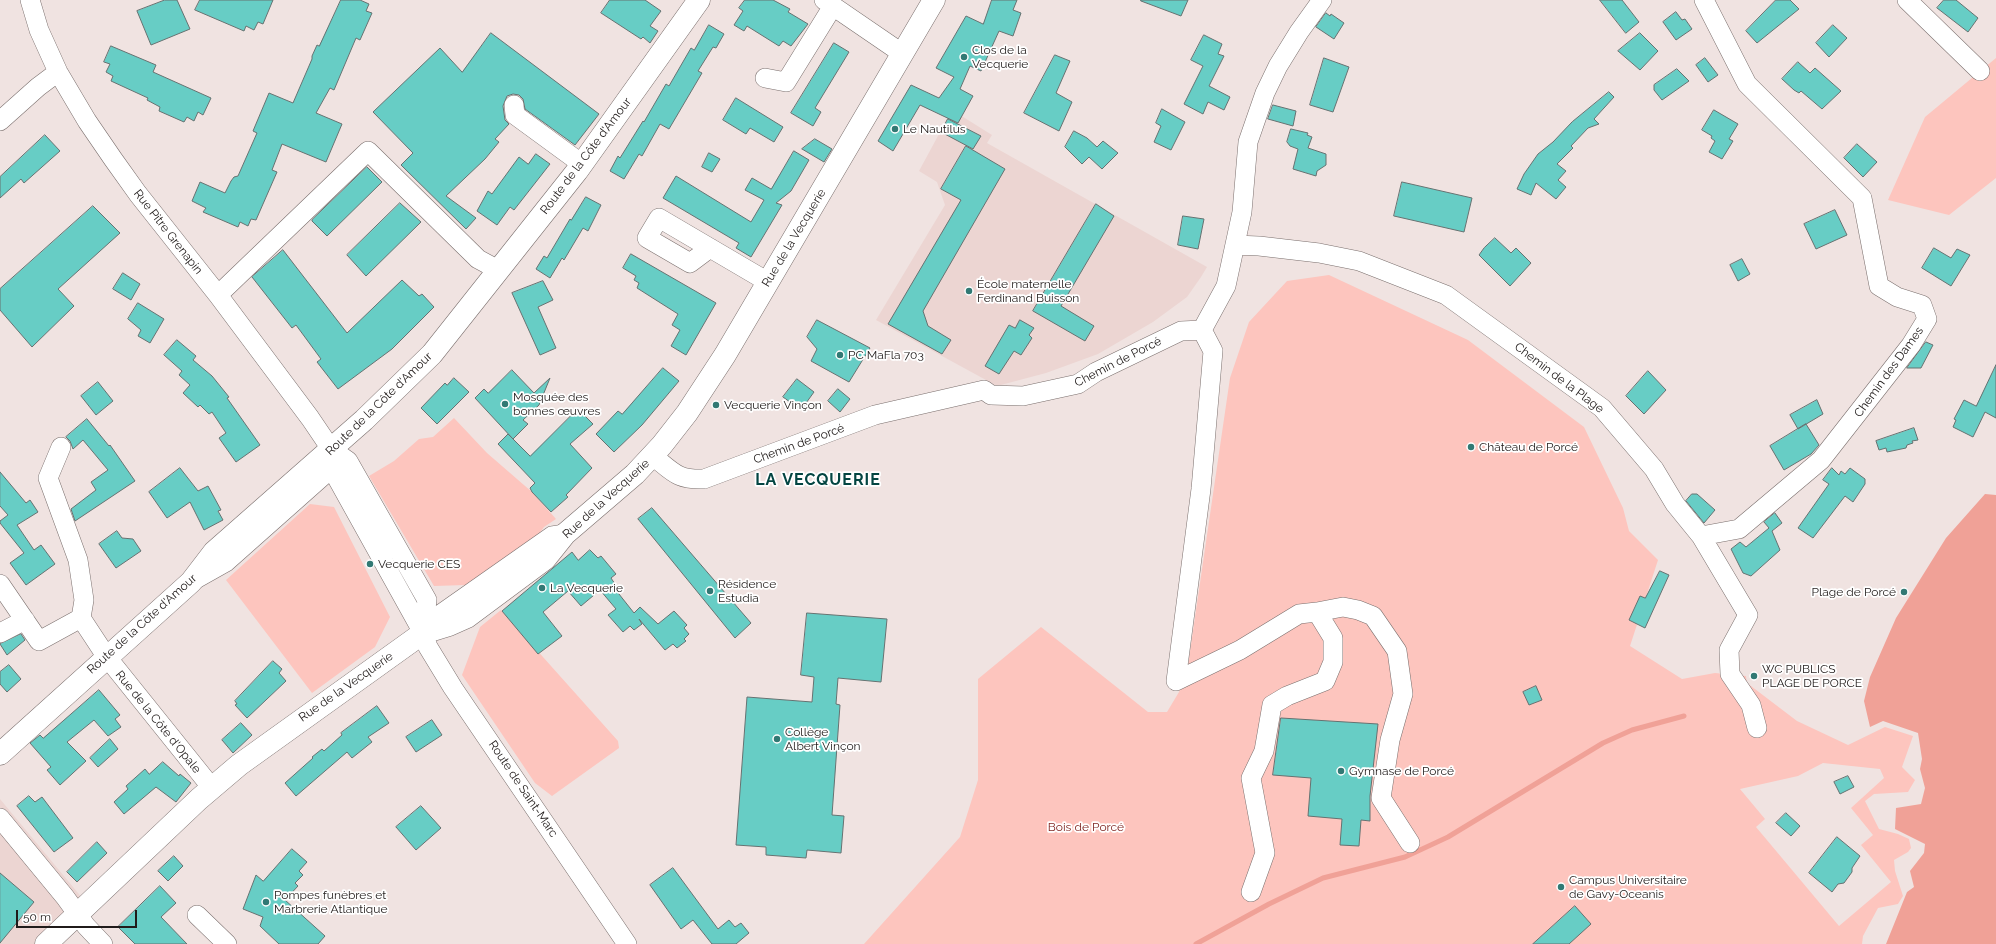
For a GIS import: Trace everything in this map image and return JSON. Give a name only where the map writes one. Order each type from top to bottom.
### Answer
[{"type":"main road","name":"Route de la Côte d'Amour","points":[[0,754],[106,656],[191,582],[214,552],[331,449],[432,354],[582,164],[699,0]]},
{"type":"main road","name":"Rue de la Vecquerie","points":[[46,944],[212,788],[267,743],[423,632],[449,625],[467,617],[545,559],[565,534],[653,456],[687,413],[707,383],[934,0]]},
{"type":"street","name":"Rue Pitre Grenapin","points":[[30,0],[39,30],[58,72],[87,121],[138,194],[218,295],[310,418],[331,449],[348,461],[427,600],[423,632]]},
{"type":"street","points":[[1322,0],[1298,32],[1278,66],[1265,93],[1248,142],[1242,212],[1226,286],[1202,330],[1213,351],[1201,489],[1176,682],[1240,650],[1299,614],[1343,607],[1358,610],[1373,616],[1397,651],[1403,694],[1390,740],[1381,798],[1410,843]]},
{"type":"street","name":"Chemin des Dames","points":[[1701,536],[1739,529],[1821,460],[1911,345],[1927,319],[1922,305],[1897,297],[1879,286],[1862,198],[1747,84],[1704,0]]},
{"type":"street","points":[[1907,0],[1980,71]]},
{"type":"street","points":[[765,78],[786,82],[829,3],[903,54]]},
{"type":"street","points":[[0,121],[38,87],[58,72]]},
{"type":"street","points":[[514,106],[515,115],[582,164]]},
{"type":"street","points":[[218,295],[368,151],[478,258],[491,266]]},
{"type":"street","name":"Chemin de la Plage","points":[[1235,245],[1319,253],[1359,261],[1446,295],[1602,408],[1654,469],[1675,504],[1701,536],[1748,615],[1729,650],[1730,674],[1751,705],[1757,728]]},
{"type":"street","points":[[710,248],[768,282]]},
{"type":"street","name":"Chemin de Porcé","points":[[653,456],[677,475],[688,480],[704,479],[875,415],[984,390],[991,395],[1023,396],[1078,384],[1096,372],[1181,331],[1202,330]]},
{"type":"street","points":[[0,584],[39,641],[81,618],[84,600],[78,560],[48,478],[60,447]]},
{"type":"street","points":[[1251,892],[1265,853],[1251,778],[1264,751],[1272,705],[1287,696],[1325,681],[1333,662],[1333,638],[1317,612]]},
{"type":"street","name":"Rue de la Côte d'Opale","points":[[81,618],[106,656],[212,788]]},
{"type":"street","points":[[0,633],[25,620]]},
{"type":"street","name":"Route de Saint-Marc","points":[[423,632],[428,647],[453,688],[627,944]]},
{"type":"street","points":[[0,818],[86,926],[103,944]]},
{"type":"street","points":[[198,915],[227,944]]},
{"type":"shaded area","points":[[952,110],[992,135],[987,143],[1207,267],[1187,297],[1153,322],[1098,354],[1046,373],[997,386],[876,320],[945,205],[937,182],[919,171]]},
{"type":"shaded area","points":[[1985,494],[1996,495],[1996,944],[1886,944],[1907,892],[1914,887],[1910,871],[1924,853],[1925,844],[1895,829],[1896,808],[1921,804],[1925,788],[1920,769],[1922,759],[1918,733],[1883,721],[1870,727],[1864,701],[1870,677],[1896,618],[1946,538]]},
{"type":"shaded area","points":[[0,799],[83,899],[35,944],[0,944]]},
{"type":"green space","points":[[1996,58],[1996,178],[1949,215],[1888,200],[1925,117]]},
{"type":"green space","name":"Bois de Porcé","points":[[1329,275],[1468,340],[1584,427],[1623,508],[1629,531],[1658,560],[1630,646],[1682,679],[1715,673],[1746,676],[1747,683],[1797,721],[1848,745],[1885,727],[1913,736],[1902,767],[1915,780],[1908,792],[1874,794],[1865,801],[1879,829],[1898,834],[1909,839],[1911,848],[1908,852],[1894,860],[1895,871],[1903,896],[1898,904],[1878,908],[1863,936],[1862,944],[864,944],[960,837],[978,780],[978,679],[1041,627],[1148,712],[1167,712],[1179,692],[1188,665],[1230,378],[1249,322],[1287,281]],"holes":[[[1823,763],[1880,769],[1884,778],[1851,808],[1873,835],[1861,845],[1891,882],[1839,926],[1756,827],[1765,819],[1740,789],[1798,776]]]},
{"type":"green space","points":[[454,418],[487,453],[532,492],[556,519],[544,527],[536,538],[466,585],[434,586],[369,476],[394,461],[419,439],[433,437]]},
{"type":"green space","points":[[310,504],[334,507],[390,617],[375,647],[312,693],[226,580]]},
{"type":"green space","points":[[501,610],[618,741],[619,748],[552,796],[535,783],[462,675],[480,627]]},
{"type":"building","points":[[165,0],[177,0],[190,29],[151,45],[137,11]]},
{"type":"building","points":[[200,0],[273,0],[263,24],[258,22],[254,30],[246,26],[244,31],[195,10]]},
{"type":"building","points":[[341,0],[360,0],[369,4],[366,11],[372,13],[360,40],[356,38],[334,90],[330,88],[316,113],[342,124],[326,162],[282,144],[272,170],[277,172],[256,220],[251,219],[248,226],[240,222],[238,227],[203,212],[206,208],[192,201],[200,182],[225,193],[234,177],[238,176],[257,133],[253,131],[269,93],[293,103],[317,45],[319,46]]},
{"type":"building","points":[[610,0],[645,0],[661,11],[650,26],[658,31],[650,43],[643,37],[641,39],[601,13]]},
{"type":"building","points":[[745,0],[773,0],[790,9],[788,12],[808,24],[791,46],[783,41],[779,46],[747,26],[744,31],[734,25],[743,11],[739,8]]},
{"type":"building","points":[[992,0],[1017,0],[1013,10],[1021,13],[1013,36],[999,31],[981,71],[970,66],[960,89],[973,96],[958,123],[920,105],[893,151],[878,141],[911,85],[939,98],[954,77],[936,68],[966,16],[983,24]]},
{"type":"building","points":[[1141,0],[1188,0],[1181,16]]},
{"type":"building","points":[[1600,0],[1622,0],[1639,22],[1626,33]]},
{"type":"building","points":[[1776,0],[1790,0],[1799,9],[1757,43],[1746,31]]},
{"type":"building","points":[[1944,0],[1956,0],[1978,18],[1968,32],[1937,8]]},
{"type":"building","points":[[1676,12],[1682,20],[1685,19],[1692,29],[1676,40],[1663,22]]},
{"type":"building","points":[[1326,13],[1330,16],[1331,14],[1344,23],[1334,39],[1316,27]]},
{"type":"building","points":[[709,25],[724,34],[716,48],[713,47],[698,71],[702,73],[669,129],[660,124],[642,156],[639,154],[624,179],[610,171],[618,156],[620,158],[643,121],[644,122],[666,84],[669,86],[691,48],[694,50]]},
{"type":"building","points":[[1833,25],[1847,38],[1829,57],[1816,43]]},
{"type":"building","points":[[491,33],[599,114],[575,145],[525,109],[523,99],[519,95],[513,94],[507,96],[503,106],[505,120],[509,124],[495,139],[499,142],[485,159],[446,196],[476,218],[466,229],[401,165],[413,153],[373,112],[440,48],[462,72]]},
{"type":"building","points":[[1640,33],[1658,51],[1640,70],[1618,51]]},
{"type":"building","points":[[1204,35],[1222,44],[1218,54],[1224,56],[1209,86],[1230,97],[1224,110],[1208,102],[1203,114],[1184,104],[1203,66],[1191,60]]},
{"type":"building","points":[[834,43],[849,52],[815,108],[821,112],[813,126],[791,113]]},
{"type":"building","points":[[111,46],[156,65],[153,72],[211,98],[203,115],[198,112],[194,121],[187,117],[184,122],[159,111],[160,107],[147,100],[148,98],[111,81],[113,76],[106,72],[110,64],[104,62]]},
{"type":"building","points":[[1055,55],[1070,61],[1056,93],[1072,102],[1059,131],[1024,113]]},
{"type":"building","points":[[1324,58],[1349,67],[1333,112],[1310,105]]},
{"type":"building","points":[[1705,58],[1718,75],[1708,82],[1696,65]]},
{"type":"building","points":[[1798,62],[1810,73],[1815,68],[1841,91],[1822,109],[1801,91],[1799,93],[1794,90],[1782,79]]},
{"type":"building","points":[[1677,69],[1689,81],[1662,100],[1654,90],[1654,85]]},
{"type":"building","points":[[1609,92],[1614,97],[1594,119],[1599,124],[1588,128],[1571,146],[1573,148],[1557,164],[1566,171],[1558,180],[1566,187],[1556,199],[1536,183],[1531,195],[1517,189],[1524,174],[1538,154],[1553,142],[1572,122]]},
{"type":"building","points":[[736,98],[783,127],[774,142],[750,128],[746,134],[723,120]]},
{"type":"building","points":[[1273,105],[1296,111],[1293,126],[1268,119]]},
{"type":"building","points":[[1162,109],[1185,122],[1171,150],[1154,142],[1161,126],[1156,123]]},
{"type":"building","points":[[1714,110],[1738,124],[1729,139],[1733,141],[1722,159],[1709,152],[1715,141],[1711,138],[1712,136],[1702,130]]},
{"type":"building","points":[[948,119],[981,136],[973,149],[941,132]]},
{"type":"building","points":[[1291,129],[1308,133],[1307,135],[1312,137],[1308,148],[1326,154],[1326,165],[1317,171],[1316,176],[1293,169],[1298,149],[1290,146],[1287,142]]},
{"type":"building","points":[[1074,131],[1087,138],[1097,147],[1103,141],[1118,153],[1102,169],[1089,157],[1082,164],[1065,147]]},
{"type":"building","points":[[45,135],[60,151],[24,183],[21,179],[0,198],[0,177]]},
{"type":"building","points":[[815,139],[832,149],[824,162],[802,149]]},
{"type":"building","points":[[1857,144],[1877,162],[1863,177],[1844,158]]},
{"type":"building","points":[[966,146],[1005,169],[923,311],[928,326],[951,340],[942,354],[888,324],[961,200],[941,189]]},
{"type":"building","points":[[794,151],[809,160],[791,191],[776,203],[782,205],[751,257],[736,248],[739,243],[663,198],[676,176],[751,222],[764,200],[745,190],[752,178],[771,189]]},
{"type":"building","points":[[709,153],[720,159],[712,172],[702,167]]},
{"type":"building","points":[[536,154],[550,164],[514,210],[510,207],[497,225],[477,211],[488,191],[492,194],[519,157],[528,164]]},
{"type":"building","points":[[367,167],[382,182],[327,236],[312,220]]},
{"type":"building","points":[[1402,182],[1472,198],[1464,232],[1394,216]]},
{"type":"building","points":[[586,197],[601,205],[588,231],[583,228],[564,260],[562,258],[550,278],[536,269],[544,256],[547,258],[570,219],[571,220]]},
{"type":"building","points":[[400,203],[421,222],[366,276],[347,255]]},
{"type":"building","points":[[1096,204],[1114,216],[1061,306],[1094,326],[1085,341],[1033,311]]},
{"type":"building","points":[[93,206],[120,233],[58,289],[74,306],[32,347],[0,310],[0,289]]},
{"type":"building","points":[[1835,210],[1847,235],[1816,249],[1804,224]]},
{"type":"building","points":[[1183,216],[1204,219],[1198,249],[1178,245]]},
{"type":"building","points":[[1495,238],[1511,253],[1516,248],[1531,263],[1510,286],[1479,255]]},
{"type":"building","points":[[1934,248],[1951,258],[1957,249],[1970,255],[1951,286],[1922,268]]},
{"type":"building","points":[[283,250],[347,333],[402,280],[419,296],[422,294],[434,307],[392,349],[338,389],[317,362],[321,359],[296,325],[292,328],[252,277]]},
{"type":"building","points":[[631,254],[716,303],[686,355],[671,346],[680,330],[672,325],[678,314],[637,288],[639,283],[634,280],[636,276],[623,268]]},
{"type":"building","points":[[1742,259],[1750,274],[1738,281],[1730,265]]},
{"type":"building","points":[[123,273],[140,284],[131,300],[113,289]]},
{"type":"building","points":[[543,281],[553,300],[538,307],[556,348],[540,355],[512,293]]},
{"type":"building","points":[[138,303],[164,319],[150,343],[138,336],[141,330],[128,319]]},
{"type":"building","name":"PC MaFla 703","points":[[817,320],[870,348],[849,382],[811,361],[817,349],[807,337]]},
{"type":"building","points":[[1020,320],[1034,328],[1029,335],[1032,338],[1021,355],[1014,351],[999,374],[985,366],[1009,325],[1015,328]]},
{"type":"building","points":[[177,340],[196,356],[193,360],[212,376],[229,397],[227,398],[260,445],[236,462],[219,438],[226,433],[212,412],[209,414],[200,405],[198,407],[183,393],[190,385],[179,375],[182,371],[164,355]]},
{"type":"building","points":[[1926,342],[1933,345],[1921,368],[1907,368]]},
{"type":"building","points":[[1996,365],[1996,418],[1985,412],[1973,437],[1953,427],[1956,420],[1954,419],[1964,400],[1976,406]]},
{"type":"building","points":[[663,368],[679,381],[642,425],[614,452],[596,434],[618,411],[622,414]]},
{"type":"building","points":[[512,370],[534,393],[550,378],[539,405],[523,420],[528,424],[513,439],[475,398],[484,389],[488,393]]},
{"type":"building","points":[[1648,371],[1666,390],[1644,414],[1626,396]]},
{"type":"building","points":[[454,378],[469,392],[437,424],[421,408],[445,383],[447,385]]},
{"type":"building","points":[[797,379],[814,392],[801,410],[783,397]]},
{"type":"building","points":[[98,382],[113,401],[96,415],[81,396]]},
{"type":"building","points":[[838,389],[850,399],[840,412],[828,401]]},
{"type":"building","points":[[1817,400],[1823,414],[1798,429],[1790,415]]},
{"type":"building","points":[[578,409],[593,424],[570,444],[592,468],[566,495],[568,497],[551,512],[532,492],[530,488],[535,483],[498,444],[508,434],[530,456]]},
{"type":"building","points":[[87,419],[109,446],[110,445],[135,481],[75,521],[71,509],[96,490],[91,482],[108,470],[83,440],[73,449],[70,441],[66,437]]},
{"type":"building","points":[[1806,424],[1819,445],[1811,454],[1784,470],[1770,446]]},
{"type":"building","points":[[1914,428],[1918,440],[1912,441],[1913,443],[1907,445],[1906,448],[1887,452],[1886,448],[1879,450],[1876,441]]},
{"type":"building","points":[[180,468],[198,491],[208,486],[221,510],[218,511],[223,520],[204,530],[190,502],[167,518],[149,492]]},
{"type":"building","points":[[1832,468],[1839,475],[1841,471],[1845,474],[1850,468],[1865,479],[1865,484],[1853,502],[1845,496],[1813,538],[1798,528],[1829,484],[1823,480]]},
{"type":"building","points":[[0,472],[26,503],[30,500],[38,512],[17,525],[34,550],[41,545],[55,564],[26,585],[10,563],[24,553],[0,523],[0,521],[8,515],[0,506]]},
{"type":"building","points":[[1692,494],[1697,494],[1715,510],[1704,523],[1686,501]]},
{"type":"building","name":"Résidence Estudia","points":[[652,508],[751,623],[735,638],[638,519]]},
{"type":"building","points":[[1775,513],[1782,523],[1772,531],[1780,550],[1751,576],[1743,573],[1731,549],[1740,542],[1746,547],[1769,528],[1764,522]]},
{"type":"building","points":[[117,531],[122,538],[133,539],[141,551],[116,568],[99,544]]},
{"type":"building","points":[[590,550],[598,558],[601,556],[616,574],[611,578],[617,587],[615,589],[634,613],[640,607],[658,624],[674,611],[687,625],[684,628],[689,634],[684,639],[686,641],[677,648],[673,644],[665,650],[639,619],[642,624],[634,630],[630,626],[623,632],[608,615],[616,609],[600,590],[581,606],[568,591],[543,612],[562,636],[538,654],[502,611],[572,552],[578,560]]},
{"type":"building","points":[[1660,571],[1669,575],[1645,628],[1629,620],[1640,596],[1645,598]]},
{"type":"building","name":"Collège Albert Vinçon","points":[[807,613],[887,619],[881,682],[838,678],[836,704],[840,705],[832,815],[844,816],[841,853],[807,850],[806,858],[766,855],[766,847],[736,845],[747,697],[812,702],[814,677],[801,675]]},
{"type":"building","points":[[21,634],[25,640],[7,655],[0,644]]},
{"type":"building","points":[[273,661],[282,669],[279,673],[286,681],[247,718],[235,705],[237,704],[235,701]]},
{"type":"building","points":[[9,665],[21,679],[7,692],[0,684],[0,672]]},
{"type":"building","points":[[1536,686],[1542,700],[1529,705],[1523,692]]},
{"type":"building","points":[[99,690],[120,715],[115,719],[121,727],[108,736],[94,720],[67,742],[86,761],[60,785],[47,770],[51,767],[30,743],[40,735],[43,738]]},
{"type":"building","points":[[377,706],[389,723],[368,737],[372,742],[352,758],[347,752],[296,796],[285,783],[313,758],[312,757],[322,749],[324,751],[342,735],[341,733]]},
{"type":"building","points":[[1281,718],[1378,724],[1370,796],[1370,821],[1361,820],[1359,846],[1340,845],[1342,819],[1308,816],[1311,778],[1273,775]]},
{"type":"building","points":[[432,720],[442,735],[416,752],[406,737]]},
{"type":"building","points":[[241,723],[252,735],[233,753],[222,740]]},
{"type":"building","points":[[110,739],[118,749],[98,767],[90,758]]},
{"type":"building","points":[[163,762],[179,776],[180,774],[191,783],[176,802],[156,787],[124,814],[114,802],[128,789],[126,786],[145,769],[149,774]]},
{"type":"building","points":[[1848,776],[1854,787],[1840,794],[1834,782]]},
{"type":"building","points":[[29,796],[35,802],[42,797],[73,838],[54,852],[17,806]]},
{"type":"building","points":[[421,806],[441,828],[416,850],[396,827]]},
{"type":"building","points":[[1786,813],[1800,826],[1791,836],[1776,823]]},
{"type":"building","points":[[1837,837],[1860,856],[1852,868],[1852,872],[1844,883],[1838,884],[1832,892],[1809,873]]},
{"type":"building","points":[[97,842],[107,853],[77,882],[67,872]]},
{"type":"building","points":[[292,849],[307,862],[299,871],[303,875],[295,883],[298,886],[285,900],[325,936],[318,944],[279,944],[260,926],[263,917],[243,909],[256,875],[263,881]]},
{"type":"building","points":[[174,856],[183,866],[168,881],[158,871]]},
{"type":"building","points":[[673,868],[718,929],[729,920],[735,927],[741,923],[749,933],[736,944],[712,944],[693,920],[681,929],[650,885]]},
{"type":"building","points":[[0,873],[34,902],[0,943]]},
{"type":"building","points":[[160,886],[176,903],[161,917],[187,944],[135,944],[118,927]]},
{"type":"building","points":[[1575,906],[1591,924],[1569,944],[1533,944]]},
{"type":"waterway","points":[[1196,944],[1269,904],[1323,878],[1405,857],[1448,837],[1603,743],[1632,730],[1684,716]]},
{"type":"place","name":"Clos de la Vecquerie","points":[[964,57]]},
{"type":"place","name":"Le Nautilus","points":[[895,129]]},
{"type":"place","name":"École maternelle Ferdinand Buisson","points":[[969,291]]},
{"type":"place","name":"PC MaFla 703","points":[[840,355]]},
{"type":"place","name":"Mosquée des bonnes œuvres","points":[[505,404]]},
{"type":"place","name":"Vecquerie Vinçon","points":[[716,405]]},
{"type":"place","name":"Château de Porcé","points":[[1471,447]]},
{"type":"place","name":"Vecquerie CES","points":[[370,564]]},
{"type":"place","name":"La Vecquerie","points":[[542,588]]},
{"type":"place","name":"Résidence Estudia","points":[[710,591]]},
{"type":"place","name":"Plage de Porcé","points":[[1904,592]]},
{"type":"place","name":"WC PUBLICS PLAGE DE PORCE","points":[[1754,676]]},
{"type":"place","name":"Collège Albert Vinçon","points":[[777,739]]},
{"type":"place","name":"Gymnase de Porcé","points":[[1341,771]]},
{"type":"place","name":"Campus Universitaire de Gavy-Oceanis","points":[[1561,887]]},
{"type":"place","name":"Pompes funèbres et Marbrerie Atlantique","points":[[266,902]]},
{"type":"district","name":"LA VECQUERIE","points":[[818,480]]}]
